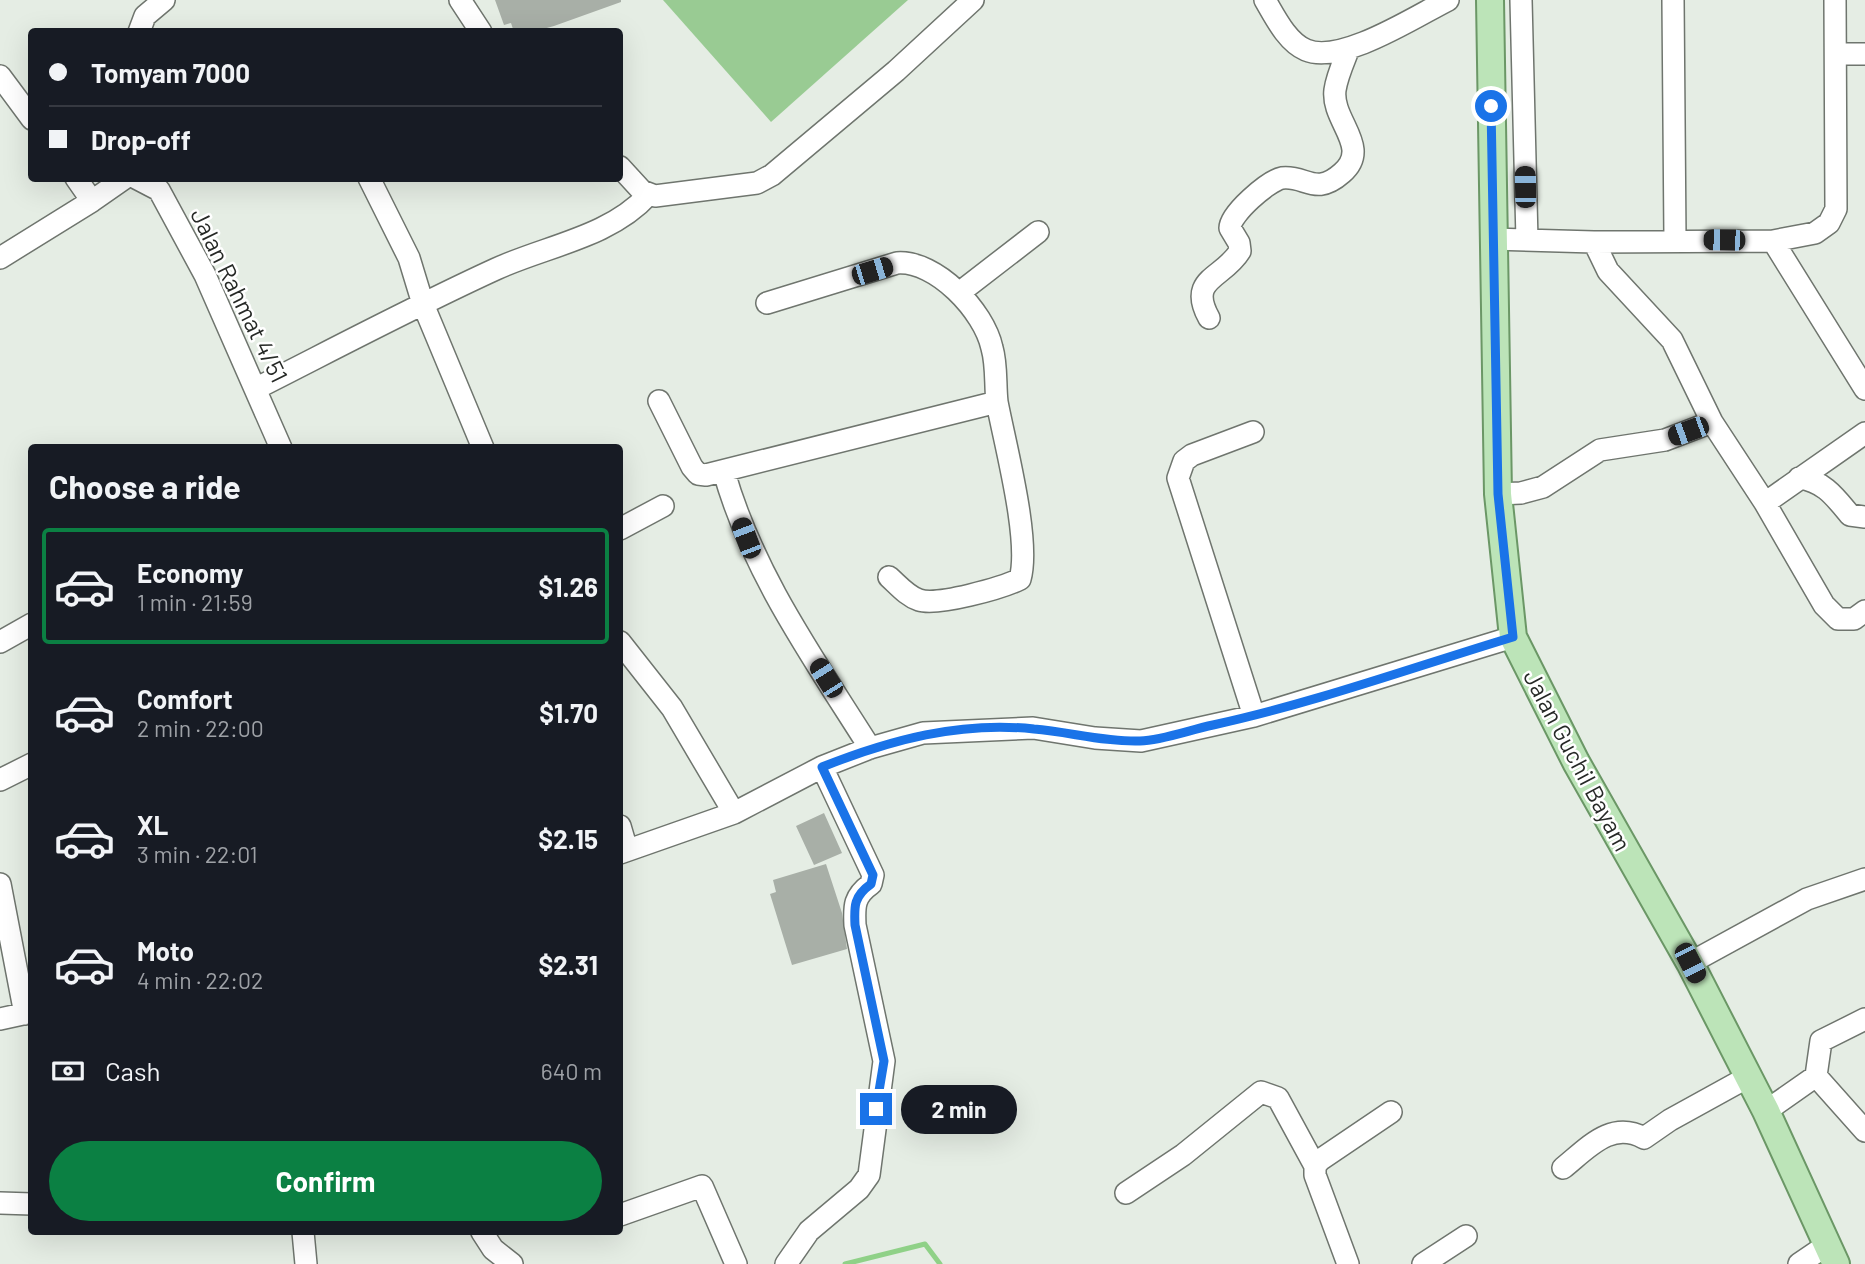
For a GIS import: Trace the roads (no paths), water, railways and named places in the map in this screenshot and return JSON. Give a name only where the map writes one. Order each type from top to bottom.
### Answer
[{"type":"main road","name":"Jalan Guchil Bayam","points":[[1490,0],[1498,494],[1513,637],[1576,762],[1690,963],[1766,1111],[1832,1254]]},
{"type":"street","points":[[140,28],[145,16],[164,0]]},
{"type":"street","points":[[460,0],[478,28]]},
{"type":"street","points":[[257,388],[499,268],[579,238],[626,214],[648,195],[743,186],[772,175],[896,71],[973,0]]},
{"type":"street","points":[[1265,0],[1281,27],[1307,50],[1349,48],[1448,0]]},
{"type":"street","points":[[1521,0],[1527,240]]},
{"type":"street","points":[[1673,0],[1675,239]]},
{"type":"street","points":[[1492,239],[1594,242],[1773,240],[1815,233],[1829,223],[1836,209],[1835,0]]},
{"type":"street","points":[[1209,318],[1202,305],[1201,293],[1205,284],[1240,251],[1239,243],[1230,228],[1234,215],[1275,180],[1286,178],[1309,185],[1327,183],[1353,162],[1356,148],[1339,116],[1335,91],[1349,48]]},
{"type":"street","points":[[1836,54],[1865,54]]},
{"type":"street","points":[[0,76],[28,114]]},
{"type":"street","points":[[623,170],[648,195]]},
{"type":"street","points":[[79,182],[92,201]]},
{"type":"street","points":[[0,258],[119,182]]},
{"type":"street","name":"Jalan Rahmat 4/51","points":[[144,182],[159,190],[205,275],[279,444]]},
{"type":"street","points":[[371,182],[409,258],[423,304],[481,444]]},
{"type":"street","points":[[959,293],[1038,232]]},
{"type":"street","points":[[1773,240],[1865,388]]},
{"type":"street","points":[[1594,242],[1608,271],[1672,340],[1712,422],[1765,503],[1824,605],[1838,619],[1854,619],[1865,611]]},
{"type":"street","points":[[767,303],[897,263],[912,262],[938,275],[959,293],[992,347],[997,402],[1024,564],[1020,579],[1007,585],[930,602],[906,593],[889,577]]},
{"type":"street","points":[[659,401],[698,474],[724,472],[997,402]]},
{"type":"street","points":[[1498,494],[1521,493],[1543,487],[1601,450],[1665,439],[1712,422]]},
{"type":"street","points":[[1253,432],[1192,455],[1184,461],[1178,478],[1254,716]]},
{"type":"street","points":[[1765,503],[1865,433]]},
{"type":"street","points":[[724,472],[734,509],[768,584],[870,748]]},
{"type":"street","points":[[1800,478],[1814,480],[1825,487],[1850,516],[1865,517]]},
{"type":"street","points":[[623,527],[663,506]]},
{"type":"street","points":[[0,642],[28,626]]},
{"type":"street","points":[[623,851],[734,813],[822,767],[870,748],[923,733],[1033,728],[1095,738],[1142,741],[1254,716],[1513,637]]},
{"type":"street","points":[[623,646],[672,708],[734,813]]},
{"type":"street","points":[[0,780],[28,766]]},
{"type":"street","points":[[786,1264],[809,1231],[859,1189],[869,1175],[884,1061],[855,925],[854,902],[861,891],[871,884],[873,875],[822,767]]},
{"type":"street","points":[[1690,963],[1807,899],[1865,879]]},
{"type":"street","points":[[0,884],[28,1013],[0,1018]]},
{"type":"street","points":[[1766,1111],[1816,1076],[1821,1041],[1865,1019]]},
{"type":"street","points":[[1816,1076],[1865,1131]]},
{"type":"street","points":[[1563,1168],[1614,1132],[1630,1130],[1644,1138],[1670,1119],[1748,1077]]},
{"type":"street","points":[[1126,1193],[1183,1155],[1261,1092],[1278,1098],[1315,1166],[1343,1262]]},
{"type":"street","points":[[1315,1166],[1391,1112]]},
{"type":"street","points":[[623,1214],[702,1186],[736,1264]]},
{"type":"street","points":[[0,1203],[28,1203]]},
{"type":"street","points":[[303,1235],[306,1264]]},
{"type":"street","points":[[484,1235],[493,1249],[512,1264]]},
{"type":"street","points":[[1423,1264],[1466,1236]]},
{"type":"street","points":[[1798,1264],[1832,1254]]},
{"type":"waterway","points":[[845,1264],[925,1244],[940,1264]]}]
